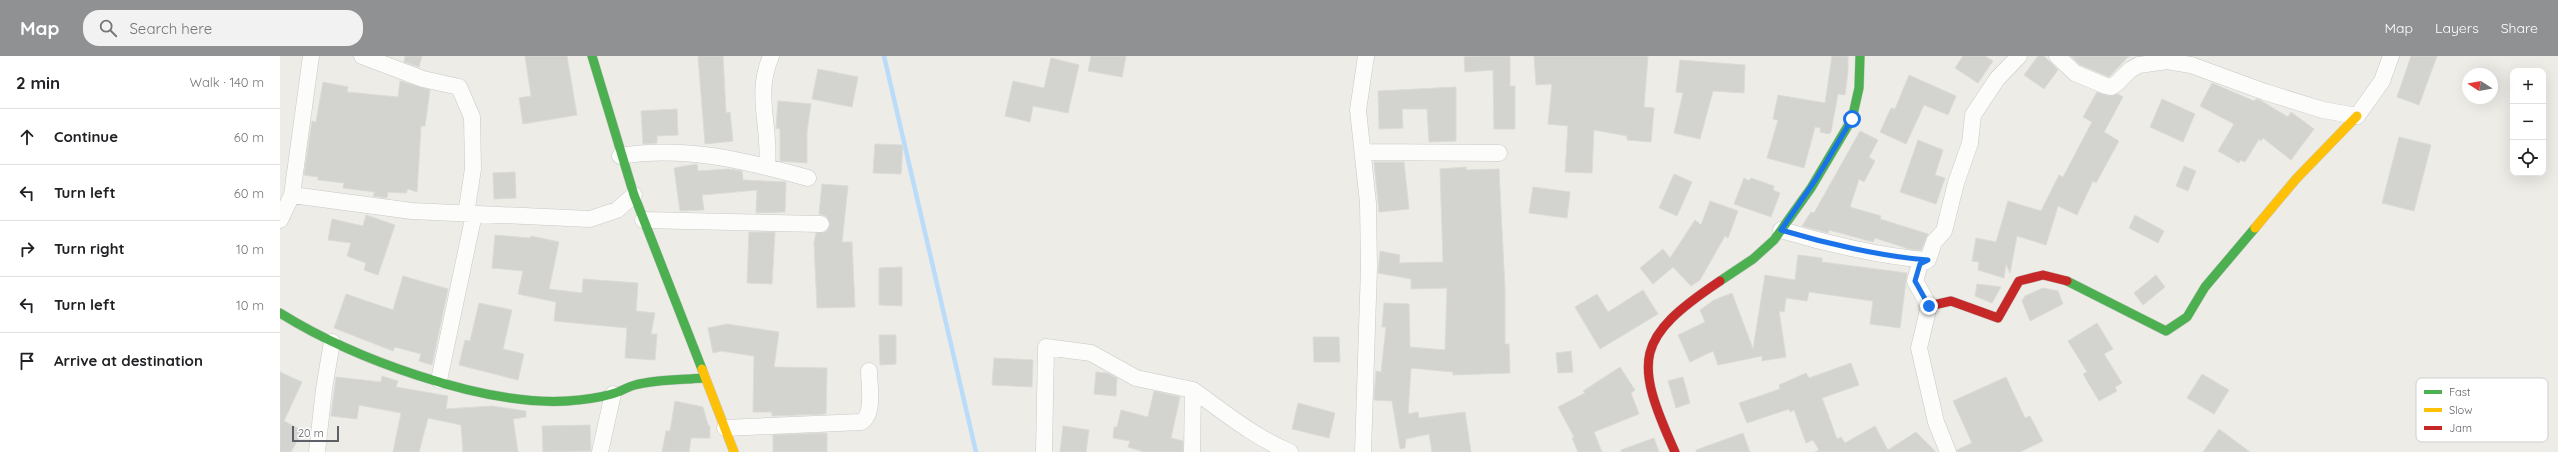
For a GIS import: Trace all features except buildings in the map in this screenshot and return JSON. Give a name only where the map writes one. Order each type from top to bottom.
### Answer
[{"type":"street","points":[[280,220],[292,195],[311,56]]},
{"type":"street","points":[[362,56],[423,79],[459,87],[472,117],[470,214],[439,380]]},
{"type":"street","points":[[592,56],[620,156],[643,220],[734,452]]},
{"type":"street","points":[[767,167],[768,136],[762,84],[771,56]]},
{"type":"street","points":[[1363,452],[1369,267],[1368,204],[1364,152],[1358,110],[1366,56]]},
{"type":"street","points":[[1675,452],[1658,414],[1650,379],[1648,357],[1653,340],[1684,307],[1766,249],[1781,230],[1816,179],[1852,119],[1861,71],[1860,56]]},
{"type":"street","points":[[1948,452],[1936,422],[1919,348],[1929,306],[1915,281],[1920,264],[1928,260],[1934,242],[1944,230],[1956,183],[1970,143],[1972,115],[1996,79],[2019,56]]},
{"type":"street","points":[[2057,56],[2074,73],[2106,86],[2111,87],[2130,70],[2139,65],[2167,61],[2191,64],[2265,92],[2323,110],[2357,116]]},
{"type":"street","points":[[1929,306],[1951,301],[1998,318],[2019,281],[2043,275],[2064,280],[2166,331],[2187,317],[2205,287],[2296,179],[2357,116],[2382,81],[2391,56]]},
{"type":"street","points":[[620,156],[643,152],[690,154],[734,159],[808,178]]},
{"type":"street","points":[[1364,152],[1499,153]]},
{"type":"street","points":[[292,195],[412,211],[590,219],[617,210],[634,195]]},
{"type":"street","points":[[643,220],[821,224]]},
{"type":"street","points":[[1781,230],[1815,241],[1911,259],[1928,260]]},
{"type":"street","points":[[280,313],[332,342],[380,361],[439,380],[497,394],[556,401],[613,394],[636,384],[704,378]]},
{"type":"street","points":[[317,452],[324,389],[332,342]]},
{"type":"street","points":[[1044,452],[1046,347],[1091,353],[1136,378],[1193,390],[1270,444],[1290,452]]},
{"type":"street","points":[[725,428],[861,422],[865,420],[869,412],[869,371]]},
{"type":"street","points":[[1192,452],[1193,390]]},
{"type":"street","points":[[600,452],[613,394]]},
{"type":"waterway","points":[[884,56],[976,452]]},
{"type":"traffic: fast","points":[[592,56],[634,195],[702,369]]},
{"type":"traffic: fast","points":[[1720,281],[1753,259],[1774,240],[1811,188],[1852,119],[1859,88],[1860,56]]},
{"type":"traffic: fast","points":[[2067,281],[2166,331],[2187,317],[2205,287],[2255,228]]},
{"type":"traffic: fast","points":[[280,313],[310,330],[380,362],[419,376],[496,396],[533,400],[573,401],[590,399],[615,393],[643,383],[704,378]]},
{"type":"traffic: slow","points":[[2255,228],[2296,179],[2357,116]]},
{"type":"traffic: slow","points":[[702,369],[734,452]]},
{"type":"traffic: jam","points":[[1929,306],[1951,301],[1998,318],[2019,281],[2043,275],[2067,281]]},
{"type":"traffic: jam","points":[[1675,452],[1661,420],[1652,394],[1648,372],[1650,353],[1657,336],[1671,319],[1692,301],[1720,281]]},
{"type":"route","points":[[1852,119],[1816,179],[1781,230],[1815,241],[1844,245],[1911,259],[1928,260],[1920,264],[1915,281],[1929,306]]}]
